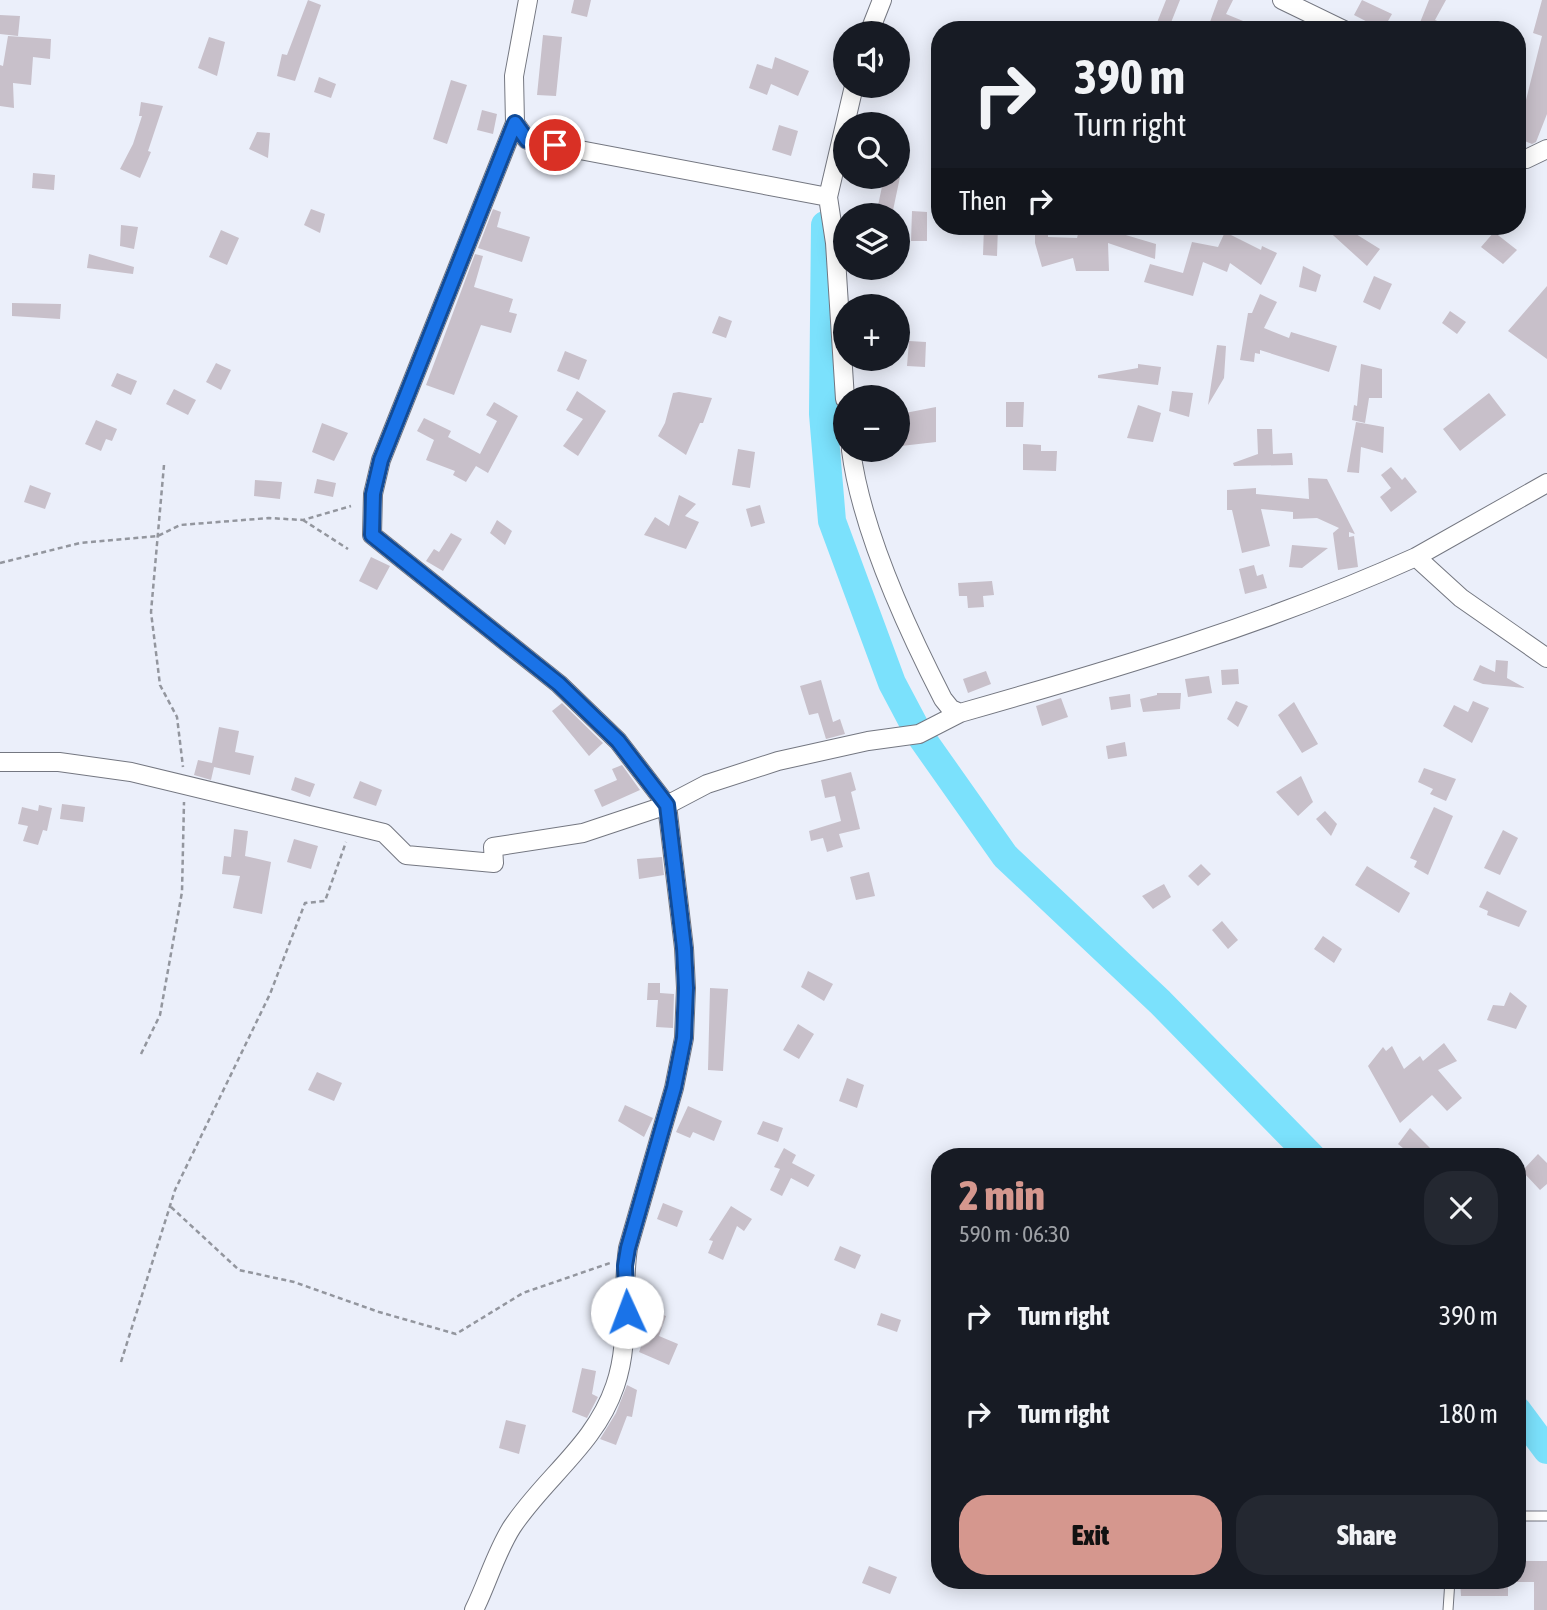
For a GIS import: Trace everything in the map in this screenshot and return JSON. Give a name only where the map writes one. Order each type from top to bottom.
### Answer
[{"type":"street","points":[[474,1610],[511,1528],[589,1438],[607,1409],[621,1365],[626,1333],[627,1257],[674,1088],[684,1038],[686,988],[684,948],[667,805],[618,741],[559,684],[372,535],[373,494],[381,460],[515,123],[514,76],[528,0]]},
{"type":"street","points":[[874,21],[882,0]]},
{"type":"street","points":[[1282,0],[1325,21]]},
{"type":"street","points":[[844,385],[835,243],[828,197],[851,98]]},
{"type":"street","points":[[515,123],[527,140],[828,197]]},
{"type":"street","points":[[1526,159],[1547,149]]},
{"type":"street","points":[[853,462],[855,479],[894,591],[943,699],[951,709],[960,713]]},
{"type":"street","points":[[0,762],[59,762],[97,766],[384,834],[405,855],[494,863],[493,847],[583,833],[667,805],[690,791],[778,761],[868,741],[919,734],[960,713],[1113,669],[1347,588],[1416,557],[1547,483]]},
{"type":"street","points":[[1416,557],[1461,598],[1547,657]]},
{"type":"lane","points":[[1526,1516],[1547,1516]]},
{"type":"lane","points":[[1448,1610],[1449,1589]]},
{"type":"path","points":[[141,1054],[160,1015],[182,892],[184,786],[177,717],[160,685],[151,612],[164,465]]},
{"type":"path","points":[[0,563],[80,543],[158,536],[180,525],[269,518],[303,520],[351,506]]},
{"type":"path","points":[[303,520],[348,549]]},
{"type":"path","points":[[121,1362],[175,1190],[270,994],[305,903],[325,901],[339,869],[350,825]]},
{"type":"path","points":[[171,1207],[239,1269],[294,1282],[379,1312],[456,1334],[523,1293],[627,1257]]},
{"type":"building","points":[[308,0],[321,5],[295,81],[277,76],[282,54],[287,55]]},
{"type":"building","points":[[574,0],[591,0],[587,17],[571,13]]},
{"type":"building","points":[[1166,0],[1180,0],[1172,21],[1158,21]]},
{"type":"building","points":[[1218,0],[1233,0],[1226,14],[1243,21],[1210,21]]},
{"type":"building","points":[[1362,0],[1392,14],[1388,21],[1366,21],[1354,15]]},
{"type":"building","points":[[1429,0],[1446,0],[1435,20],[1437,21],[1421,21]]},
{"type":"building","points":[[1542,0],[1547,0],[1547,114],[1536,142],[1532,144],[1526,142],[1526,100],[1542,36],[1533,33]]},
{"type":"building","points":[[0,15],[20,16],[18,36],[0,34]]},
{"type":"building","points":[[543,35],[562,37],[556,96],[537,95]]},
{"type":"building","points":[[8,36],[51,39],[50,59],[33,57],[31,85],[13,83],[14,108],[0,106],[0,65],[3,66]]},
{"type":"building","points":[[209,37],[225,42],[217,76],[198,68]]},
{"type":"building","points":[[775,57],[809,71],[798,96],[771,84],[767,95],[749,88],[757,64],[772,69]]},
{"type":"building","points":[[319,77],[336,84],[331,98],[314,92]]},
{"type":"building","points":[[451,80],[467,85],[447,144],[433,139]]},
{"type":"building","points":[[141,102],[163,106],[148,151],[151,152],[140,178],[120,169],[133,144],[142,116],[139,116]]},
{"type":"building","points":[[482,110],[497,114],[493,134],[477,130]]},
{"type":"building","points":[[779,125],[798,131],[791,156],[772,150]]},
{"type":"building","points":[[257,132],[270,133],[268,158],[249,149]]},
{"type":"building","points":[[33,173],[55,175],[54,190],[32,188]]},
{"type":"building","points":[[881,189],[897,189],[895,203],[879,203]]},
{"type":"building","points":[[311,209],[325,214],[320,233],[304,225]]},
{"type":"building","points":[[493,209],[501,212],[497,227],[530,237],[522,262],[478,248]]},
{"type":"building","points":[[912,211],[927,212],[927,241],[911,241]]},
{"type":"building","points":[[121,225],[138,227],[134,249],[120,246]]},
{"type":"building","points":[[221,230],[239,238],[227,265],[209,257]]},
{"type":"building","points":[[984,235],[998,235],[997,256],[983,255]]},
{"type":"building","points":[[1035,235],[1077,238],[1078,235],[1126,235],[1156,244],[1155,259],[1108,243],[1109,271],[1076,271],[1073,258],[1042,267]]},
{"type":"building","points":[[1224,235],[1231,235],[1261,250],[1262,246],[1277,253],[1261,285],[1230,263],[1227,272],[1203,262],[1193,296],[1144,282],[1150,264],[1183,273],[1192,242],[1218,247]]},
{"type":"building","points":[[1333,235],[1357,235],[1380,249],[1367,266]]},
{"type":"building","points":[[1491,235],[1498,235],[1517,250],[1503,264],[1481,247]]},
{"type":"building","points":[[89,254],[134,267],[133,274],[87,268]]},
{"type":"building","points":[[475,254],[483,256],[474,287],[513,299],[509,312],[517,314],[511,333],[481,325],[454,395],[426,385]]},
{"type":"building","points":[[1303,266],[1321,275],[1316,292],[1299,287]]},
{"type":"building","points":[[1374,276],[1392,284],[1380,310],[1363,302]]},
{"type":"building","points":[[1547,286],[1547,359],[1508,331]]},
{"type":"building","points":[[1260,294],[1277,302],[1264,328],[1289,338],[1291,332],[1337,346],[1329,372],[1260,350],[1260,354],[1255,353],[1254,362],[1240,360],[1248,313],[1252,313]]},
{"type":"building","points":[[12,303],[61,304],[60,319],[12,316]]},
{"type":"building","points":[[1450,311],[1466,322],[1457,334],[1442,323]]},
{"type":"building","points":[[719,316],[732,321],[726,338],[712,333]]},
{"type":"building","points":[[910,341],[926,342],[925,367],[910,366]]},
{"type":"building","points":[[1217,345],[1226,346],[1224,378],[1208,405]]},
{"type":"building","points":[[565,351],[587,360],[579,380],[557,371]]},
{"type":"building","points":[[216,363],[231,370],[221,390],[206,382]]},
{"type":"building","points":[[1138,364],[1161,367],[1158,385],[1098,378],[1098,375],[1138,368]]},
{"type":"building","points":[[1361,364],[1382,369],[1382,398],[1369,398],[1365,423],[1352,420],[1354,405],[1357,406]]},
{"type":"building","points":[[117,373],[137,381],[131,395],[111,386]]},
{"type":"building","points":[[174,389],[196,400],[188,415],[166,404]]},
{"type":"building","points":[[577,391],[606,411],[578,456],[563,446],[583,419],[566,410]]},
{"type":"building","points":[[1172,391],[1193,393],[1189,417],[1169,411]]},
{"type":"building","points":[[673,393],[712,398],[703,423],[700,423],[686,455],[658,436],[665,423]]},
{"type":"building","points":[[1489,393],[1506,415],[1460,451],[1443,429]]},
{"type":"building","points":[[494,402],[518,416],[488,473],[476,466],[466,482],[453,475],[455,471],[426,460],[434,440],[417,431],[424,418],[451,431],[448,437],[480,454],[497,421],[486,415]]},
{"type":"building","points":[[1006,402],[1024,402],[1023,427],[1006,427]]},
{"type":"building","points":[[1138,405],[1161,413],[1153,442],[1127,438]]},
{"type":"building","points":[[936,407],[936,442],[910,445],[910,412]]},
{"type":"building","points":[[96,420],[117,429],[112,441],[106,439],[101,451],[85,444]]},
{"type":"building","points":[[1356,422],[1384,427],[1383,453],[1361,447],[1359,473],[1347,472]]},
{"type":"building","points":[[322,423],[348,433],[334,461],[312,452]]},
{"type":"building","points":[[1257,429],[1272,429],[1273,454],[1292,453],[1293,465],[1234,466],[1233,463],[1258,454]]},
{"type":"building","points":[[1023,444],[1041,445],[1041,451],[1057,451],[1056,471],[1023,470]]},
{"type":"building","points":[[738,449],[755,452],[750,488],[732,485]]},
{"type":"building","points":[[1391,467],[1402,480],[1405,477],[1417,492],[1391,512],[1380,497],[1391,488],[1381,475]]},
{"type":"building","points":[[1308,478],[1327,479],[1355,534],[1349,532],[1349,537],[1354,536],[1358,567],[1338,570],[1333,533],[1339,528],[1317,518],[1293,519],[1293,512],[1261,509],[1270,546],[1242,553],[1232,510],[1227,510],[1227,490],[1256,488],[1256,494],[1309,499]]},
{"type":"building","points":[[317,479],[336,483],[333,497],[314,493]]},
{"type":"building","points":[[255,480],[282,482],[280,499],[254,496]]},
{"type":"building","points":[[30,485],[51,493],[45,509],[24,502]]},
{"type":"building","points":[[679,495],[696,504],[685,516],[699,522],[686,549],[644,535],[655,517],[669,526]]},
{"type":"building","points":[[760,505],[765,523],[751,527],[746,509]]},
{"type":"building","points":[[497,520],[512,531],[505,545],[490,533]]},
{"type":"building","points":[[451,533],[462,539],[443,571],[426,561],[434,549],[439,552]]},
{"type":"building","points":[[1292,545],[1328,548],[1302,568],[1289,567]]},
{"type":"building","points":[[371,557],[390,566],[377,590],[359,581]]},
{"type":"building","points":[[1254,565],[1257,576],[1263,574],[1267,588],[1245,594],[1239,569]]},
{"type":"building","points":[[992,581],[994,595],[983,596],[984,607],[968,608],[967,596],[959,596],[958,583]]},
{"type":"building","points":[[1496,660],[1508,661],[1507,678],[1525,688],[1483,684],[1473,680],[1480,665],[1495,672]]},
{"type":"building","points":[[1238,669],[1239,684],[1222,685],[1221,670]]},
{"type":"building","points":[[986,671],[991,684],[968,693],[963,679]]},
{"type":"building","points":[[1209,676],[1212,693],[1188,697],[1185,679]]},
{"type":"building","points":[[821,680],[833,722],[840,719],[845,734],[826,739],[818,713],[809,715],[800,686]]},
{"type":"building","points":[[1157,693],[1181,693],[1180,709],[1143,712],[1140,699]]},
{"type":"building","points":[[1130,694],[1131,707],[1111,710],[1109,697]]},
{"type":"building","points":[[1061,698],[1068,717],[1042,726],[1036,706]]},
{"type":"building","points":[[1236,701],[1248,706],[1238,727],[1227,719]]},
{"type":"building","points":[[1473,701],[1489,708],[1472,743],[1443,726],[1454,705],[1468,712]]},
{"type":"building","points":[[1294,702],[1318,744],[1302,753],[1278,715]]},
{"type":"building","points":[[562,703],[603,743],[589,756],[552,711]]},
{"type":"building","points":[[219,727],[239,731],[235,752],[254,756],[250,775],[214,767],[211,780],[194,775],[198,760],[212,763]]},
{"type":"building","points":[[1125,742],[1127,756],[1108,759],[1106,746]]},
{"type":"building","points":[[622,765],[640,790],[602,807],[594,790],[617,780],[612,769]]},
{"type":"building","points":[[1424,768],[1456,779],[1446,801],[1430,794],[1433,789],[1418,782]]},
{"type":"building","points":[[851,772],[856,790],[851,792],[860,829],[839,834],[843,847],[827,852],[823,838],[811,841],[809,831],[841,821],[835,796],[825,798],[821,780]]},
{"type":"building","points":[[1301,776],[1313,802],[1298,816],[1276,792]]},
{"type":"building","points":[[295,777],[315,784],[310,797],[291,790]]},
{"type":"building","points":[[360,781],[382,790],[376,806],[353,798]]},
{"type":"building","points":[[62,804],[85,807],[83,822],[60,819]]},
{"type":"building","points":[[39,805],[52,808],[47,831],[43,830],[38,845],[23,841],[28,826],[18,824],[22,807],[38,811]]},
{"type":"building","points":[[1434,807],[1453,816],[1428,875],[1414,867],[1417,861],[1410,858]]},
{"type":"building","points":[[1325,811],[1337,824],[1331,836],[1316,819]]},
{"type":"building","points":[[234,829],[248,831],[245,856],[271,862],[262,914],[233,908],[240,876],[222,874],[224,856],[231,857]]},
{"type":"building","points":[[1503,830],[1518,838],[1500,875],[1484,868]]},
{"type":"building","points":[[294,839],[318,846],[311,869],[287,862]]},
{"type":"building","points":[[662,857],[664,875],[639,879],[637,859]]},
{"type":"building","points":[[1201,864],[1211,874],[1198,886],[1188,876]]},
{"type":"building","points":[[1367,866],[1410,893],[1399,913],[1355,885]]},
{"type":"building","points":[[869,872],[875,896],[856,900],[850,877]]},
{"type":"building","points":[[1164,884],[1171,897],[1153,909],[1142,896]]},
{"type":"building","points":[[1487,891],[1527,911],[1519,927],[1487,915],[1488,911],[1479,907]]},
{"type":"building","points":[[1222,921],[1238,940],[1228,949],[1212,930]]},
{"type":"building","points":[[1323,936],[1342,949],[1334,963],[1314,949]]},
{"type":"building","points":[[808,971],[833,984],[824,1001],[801,987]]},
{"type":"building","points":[[648,983],[660,983],[660,993],[674,994],[673,1028],[656,1027],[658,1000],[647,1000]]},
{"type":"building","points":[[710,988],[728,989],[723,1071],[708,1070]]},
{"type":"building","points":[[1510,992],[1527,1006],[1516,1029],[1487,1020],[1493,1005],[1504,1006]]},
{"type":"building","points":[[798,1024],[814,1034],[799,1059],[783,1050]]},
{"type":"building","points":[[1444,1043],[1457,1061],[1438,1070],[1462,1098],[1447,1111],[1432,1095],[1400,1123],[1368,1066],[1383,1047],[1386,1051],[1392,1046],[1404,1069],[1420,1056],[1423,1061]]},
{"type":"building","points":[[317,1072],[342,1083],[334,1101],[308,1090]]},
{"type":"building","points":[[847,1078],[864,1085],[857,1108],[839,1101]]},
{"type":"building","points":[[625,1105],[653,1118],[644,1137],[618,1121]]},
{"type":"building","points":[[688,1106],[722,1121],[714,1141],[693,1132],[690,1138],[676,1132]]},
{"type":"building","points":[[763,1121],[783,1128],[778,1142],[757,1134]]},
{"type":"building","points":[[1410,1128],[1430,1148],[1403,1148],[1398,1144]]},
{"type":"building","points":[[784,1148],[796,1155],[792,1163],[815,1175],[808,1187],[791,1178],[782,1196],[770,1190],[780,1169],[774,1167]]},
{"type":"building","points":[[1538,1154],[1547,1163],[1547,1184],[1540,1190],[1526,1175],[1526,1167]]},
{"type":"building","points":[[663,1203],[683,1211],[677,1227],[657,1219]]},
{"type":"building","points":[[731,1206],[752,1219],[744,1231],[737,1226],[723,1260],[708,1253],[713,1241],[709,1240]]},
{"type":"building","points":[[840,1246],[861,1255],[855,1269],[834,1260]]},
{"type":"building","points":[[654,1312],[666,1316],[659,1336],[678,1344],[669,1365],[639,1352]]},
{"type":"building","points":[[881,1313],[901,1320],[897,1332],[877,1325]]},
{"type":"building","points":[[582,1368],[596,1371],[592,1394],[598,1397],[587,1418],[572,1412]]},
{"type":"building","points":[[627,1385],[637,1390],[632,1417],[627,1416],[616,1445],[600,1439],[616,1413]]},
{"type":"building","points":[[506,1420],[526,1425],[519,1454],[499,1448]]},
{"type":"building","points":[[1526,1561],[1547,1561],[1547,1610],[1534,1610],[1534,1582],[1526,1582]]},
{"type":"building","points":[[869,1566],[897,1577],[890,1594],[862,1583]]},
{"type":"building","points":[[1461,1589],[1508,1589],[1508,1596],[1461,1596]]},
{"type":"waterway","points":[[825,225],[823,414],[832,521],[892,683],[919,734],[1005,856],[1160,1002],[1303,1148]]},
{"type":"waterway","points":[[1526,1422],[1547,1450]]},
{"type":"route","points":[[555,145],[527,140],[515,123],[381,460],[373,494],[372,535],[559,684],[618,741],[667,805],[676,859],[684,948],[686,1013],[674,1088],[628,1248],[625,1266],[627,1312]]}]
